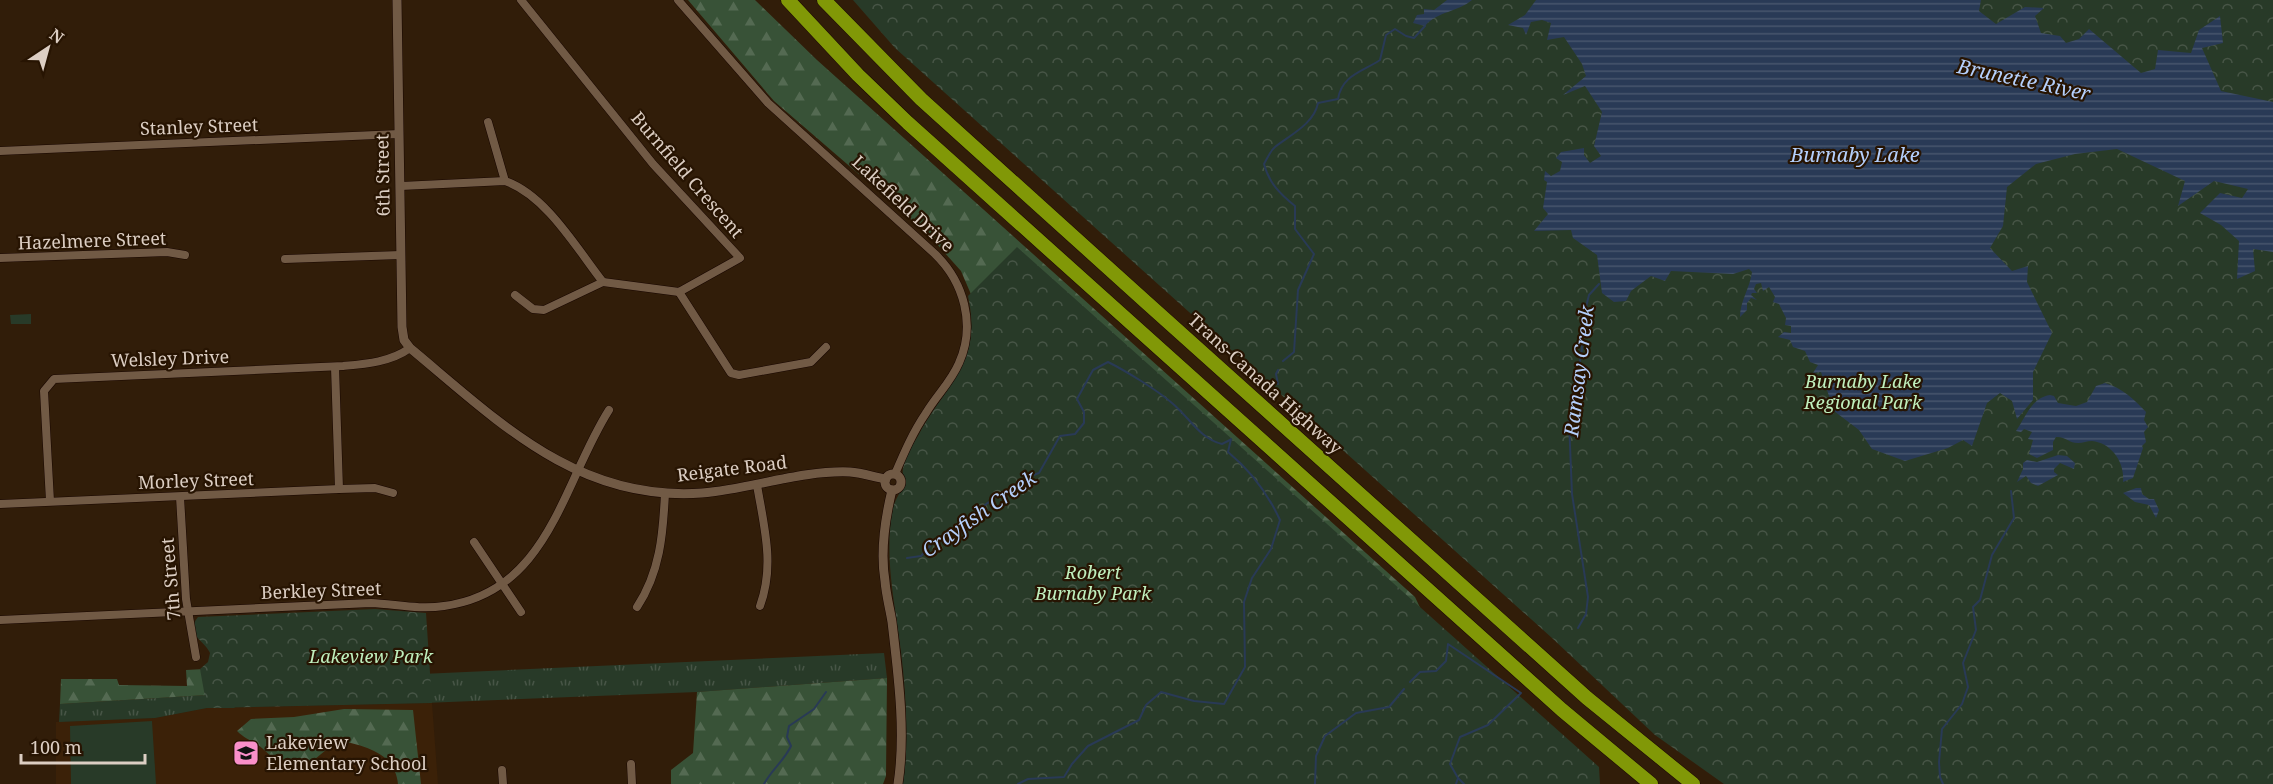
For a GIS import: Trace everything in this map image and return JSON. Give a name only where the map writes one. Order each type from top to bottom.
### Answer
[{"type":"highway","points":[[788,0],[858,75],[968,177],[1562,710],[1651,784]]},
{"type":"highway","name":"Trans-Canada Highway","points":[[824,0],[930,107],[1587,698],[1694,784]]},
{"type":"street","name":"6th Street","points":[[397,0],[401,186],[400,255],[403,333],[410,348]]},
{"type":"street","name":"Burnfield Crescent","points":[[521,0],[653,164],[741,258],[679,292]]},
{"type":"street","name":"Lakefield Drive","points":[[678,0],[768,103],[935,254],[957,282],[964,303],[967,327],[962,354],[955,372],[918,424],[895,474]]},
{"type":"street","points":[[488,122],[505,181]]},
{"type":"street","name":"Stanley Street","points":[[0,151],[399,134]]},
{"type":"street","points":[[401,186],[505,181],[523,189],[536,199],[603,282]]},
{"type":"street","name":"Hazelmere Street","points":[[0,258],[167,252],[185,255]]},
{"type":"street","points":[[285,259],[400,255]]},
{"type":"street","points":[[515,295],[533,309],[544,310],[603,282],[679,292],[731,374],[739,375],[811,362],[826,347]]},
{"type":"street","name":"Welsley Drive","points":[[50,501],[44,391],[54,379],[335,367],[375,362],[400,354],[410,348]]},
{"type":"street","name":"Reigate Road","points":[[410,348],[528,442],[578,473],[622,487],[665,493],[703,493],[829,472],[859,473],[886,479]]},
{"type":"street","points":[[335,367],[339,489]]},
{"type":"street","name":"Berkley Street","points":[[0,620],[370,603],[416,608],[442,607],[470,601],[503,584],[537,551],[609,410]]},
{"type":"street","points":[[892,490],[886,486],[886,479],[895,474],[901,484],[892,490],[883,545],[884,580],[892,621],[898,704],[900,760],[898,784]]},
{"type":"street","points":[[757,485],[769,567],[767,586],[760,606]]},
{"type":"street","name":"Morley Street","points":[[0,504],[339,489],[375,488],[393,492]]},
{"type":"street","points":[[637,608],[649,588],[659,561],[665,493]]},
{"type":"street","name":"7th Street","points":[[180,497],[188,612],[196,657]]},
{"type":"street","points":[[474,542],[521,612]]},
{"type":"street","points":[[631,764],[632,784]]},
{"type":"street","points":[[502,770],[503,784]]},
{"type":"shaded area","name":"Lakeview Elementary School","points":[[432,703],[438,784],[56,784],[56,722],[155,718],[207,708]]},
{"type":"green space","points":[[688,0],[755,0],[817,60],[1415,597],[1425,618],[976,342],[976,306],[961,271],[927,233],[774,101]]},
{"type":"green space","name":"Burnaby Lake Regional Park","points":[[853,0],[2273,0],[2273,784],[1724,784],[1655,735],[1552,638],[895,48]]},
{"type":"green space","name":"Robert Burnaby Park","points":[[1017,247],[1599,767],[1600,784],[903,784],[906,707],[890,569],[893,508],[902,486],[903,469],[909,452],[959,372],[966,356],[971,319],[968,296]]},
{"type":"green space","points":[[31,314],[31,324],[11,324],[10,315]]},
{"type":"green space","name":"Lakeview Park","points":[[375,609],[426,613],[432,703],[207,708],[200,669],[208,662],[210,653],[194,633],[194,623],[198,617]]},
{"type":"green space","points":[[884,653],[887,678],[697,692],[424,703],[422,674]]},
{"type":"green space","points":[[204,669],[207,695],[60,704],[61,679],[117,679],[119,685],[187,686],[186,670]]},
{"type":"green space","points":[[887,678],[886,776],[883,784],[671,784],[671,770],[693,753],[697,692]]},
{"type":"green space","points":[[223,694],[235,708],[207,708],[155,718],[59,722],[60,704]]},
{"type":"green space","points":[[344,709],[413,710],[421,784],[398,784],[391,764],[377,752],[338,740],[303,769],[289,769],[283,767],[258,745],[237,731],[251,719],[294,717]]},
{"type":"green space","points":[[152,721],[156,784],[71,784],[70,726]]},
{"type":"water","points":[[1447,0],[1472,0],[1436,17],[1425,26],[1413,23],[1417,15],[1424,14],[1424,9],[1434,10]]},
{"type":"water","name":"Burnaby Lake","points":[[1536,0],[1981,0],[1979,11],[1996,24],[2025,7],[2044,8],[2035,16],[2041,33],[2060,36],[2066,43],[2079,39],[2089,29],[2141,73],[2155,69],[2158,50],[2191,53],[2199,30],[2220,16],[2223,43],[2202,48],[2221,91],[2273,102],[2273,252],[2253,249],[2255,271],[2237,279],[2239,241],[2221,225],[2200,213],[2220,193],[2242,198],[2248,189],[2214,181],[2178,206],[2185,181],[2117,149],[2075,154],[2036,164],[2007,187],[2003,226],[1990,248],[2012,271],[2028,266],[2027,282],[2052,333],[2033,372],[2033,400],[2017,419],[2012,401],[2000,393],[1987,403],[1972,446],[1963,440],[1948,448],[1905,461],[1872,449],[1859,430],[1834,411],[1821,372],[1813,373],[1818,365],[1810,362],[1805,351],[1793,347],[1790,340],[1778,337],[1784,332],[1791,333],[1791,326],[1785,325],[1786,318],[1779,304],[1773,302],[1775,297],[1769,287],[1763,291],[1761,283],[1756,284],[1754,289],[1757,293],[1751,295],[1757,300],[1751,298],[1747,303],[1747,310],[1740,317],[1751,278],[1752,272],[1749,269],[1733,274],[1671,271],[1665,281],[1651,276],[1631,291],[1626,301],[1614,302],[1602,293],[1597,255],[1573,238],[1571,230],[1534,231],[1548,214],[1543,208],[1547,182],[1544,180],[1545,171],[1551,176],[1560,171],[1562,162],[1556,158],[1561,152],[1584,148],[1584,155],[1590,163],[1601,156],[1594,146],[1602,112],[1585,86],[1563,95],[1586,76],[1582,64],[1564,37],[1547,40],[1551,23],[1542,20],[1531,22],[1526,35],[1523,28],[1508,25],[1525,15]]},
{"type":"water","points":[[2105,383],[2127,394],[2146,412],[2144,420],[2148,427],[2144,432],[2146,442],[2142,446],[2133,478],[2123,482],[2122,468],[2116,455],[2106,446],[2092,441],[2075,443],[2056,437],[2053,450],[2037,458],[2029,454],[2033,440],[2028,439],[2032,432],[2024,429],[2021,432],[2016,431],[2038,400],[2050,395],[2054,396],[2058,403],[2076,406],[2087,402],[2096,386]]},
{"type":"water","points":[[2058,455],[2067,456],[2075,463],[2074,469],[2060,463],[2054,469],[2058,475],[2038,486],[2031,483],[2026,476],[2017,482],[2023,469],[2023,463],[2027,460],[2037,462]]},
{"type":"water","points":[[2141,488],[2142,494],[2149,499],[2154,499],[2159,510],[2156,518],[2149,505],[2135,502],[2123,493]]},
{"type":"waterway","name":"Crayfish Creek","points":[[1283,361],[1294,352],[1298,290],[1314,254],[1295,229],[1295,206],[1276,188],[1264,164],[1273,149],[1307,123],[1318,103],[1338,99],[1348,79],[1380,60],[1386,35],[1395,29],[1414,38],[1425,26]]},
{"type":"waterway","name":"Ramsay Creek","points":[[1578,628],[1586,614],[1588,597],[1572,494],[1569,421],[1582,349],[1580,331],[1589,295],[1599,284]]},
{"type":"waterway","name":"Crayfish Creek","points":[[907,558],[921,556],[936,539],[954,532],[965,519],[999,495],[1018,491],[1028,477],[1039,473],[1060,436],[1075,434],[1084,423],[1084,412],[1077,399],[1093,370],[1108,362],[1166,398],[1207,437],[1222,444],[1230,440]]},
{"type":"waterway","name":"Crayfish Creek","points":[[1278,370],[1276,374],[1278,384]]},
{"type":"waterway","points":[[1018,784],[1028,779],[1064,777],[1088,746],[1139,720],[1146,705],[1161,692],[1194,701],[1224,704],[1245,667],[1244,602],[1252,578],[1271,549],[1280,520],[1258,483],[1228,452],[1231,439]]},
{"type":"waterway","points":[[1943,784],[1939,762],[1942,729],[1962,704],[1968,687],[1963,663],[1976,630],[1973,607],[1980,600],[1992,555],[2014,518],[2011,491]]},
{"type":"waterway","points":[[1410,682],[1420,672],[1436,671],[1446,661],[1448,644],[1521,693],[1488,725],[1460,737],[1450,764],[1458,778],[1456,784]]},
{"type":"waterway","points":[[1315,784],[1316,756],[1325,736],[1356,713],[1389,707],[1404,689]]},
{"type":"waterway","name":"Crayfish Creek","points":[[764,784],[791,746],[787,737],[789,726],[814,709],[826,692]]},
{"type":"waterway","name":"Ramsay Creek","points":[[1458,778],[1464,784]]},
{"type":"place","name":"Lakeview Elementary School","points":[[246,753]]},
{"type":"water label","name":"Brunette River","points":[[2024,80]]}]
